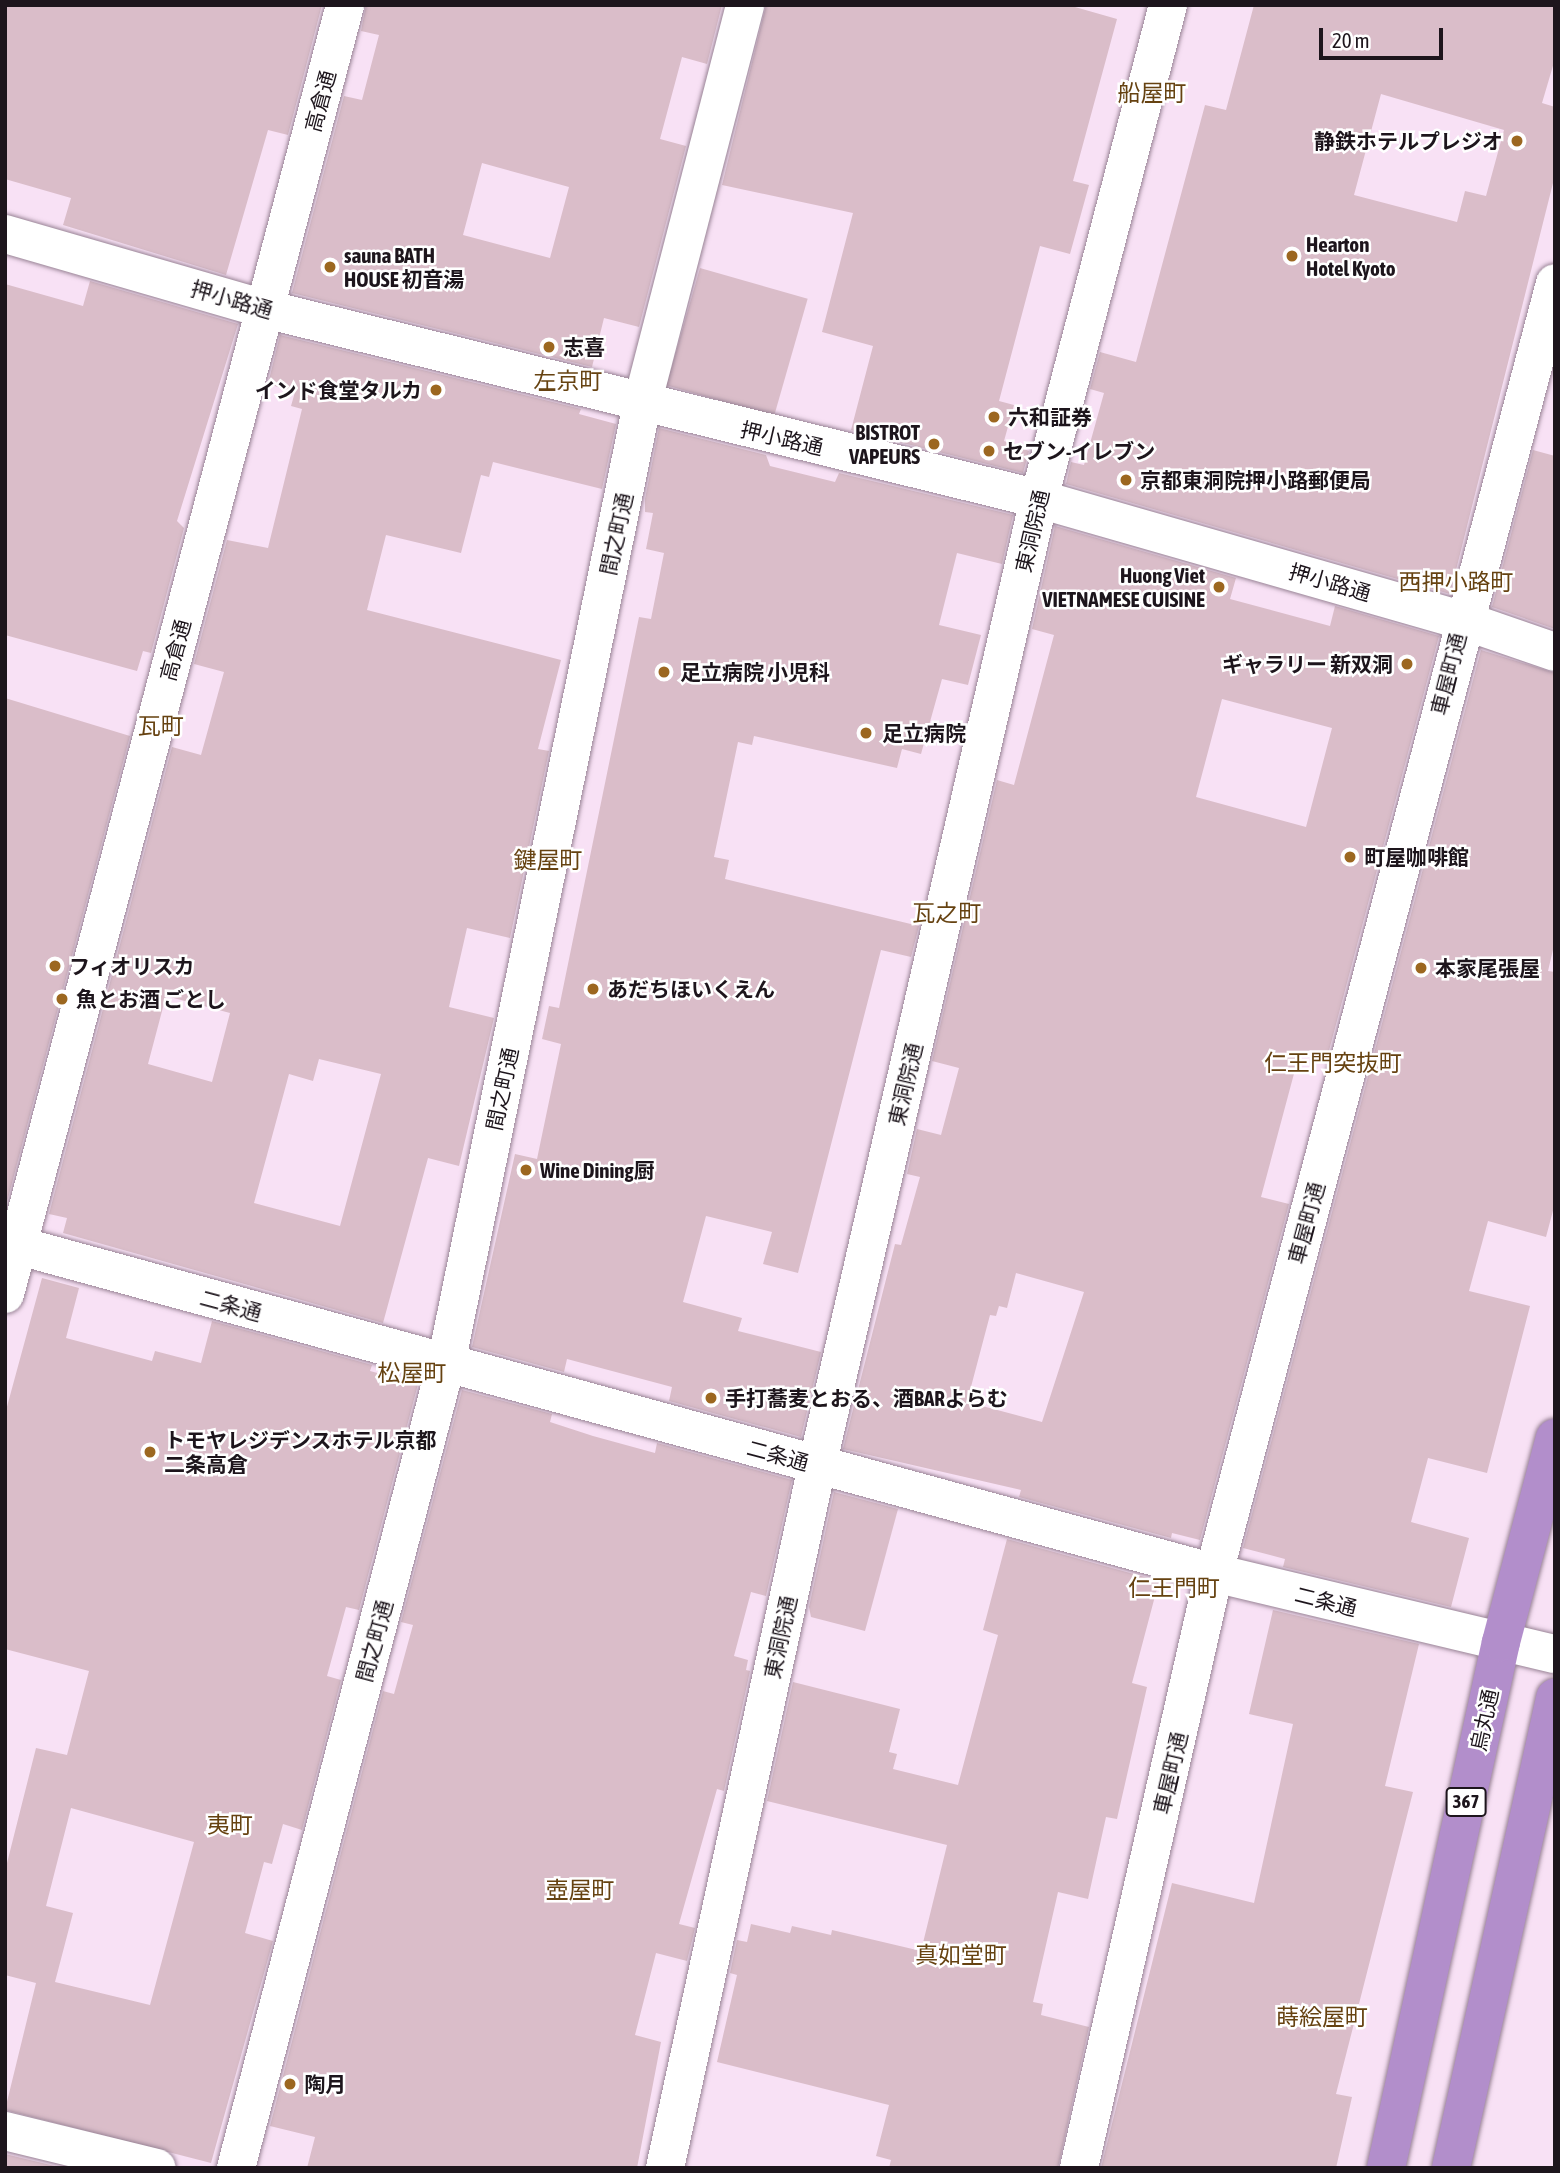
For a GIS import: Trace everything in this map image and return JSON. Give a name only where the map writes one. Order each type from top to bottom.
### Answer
[{"type":"highway","name":"烏丸通","points":[[1386,2168],[1501,1642],[1555,1438]]},
{"type":"highway","points":[[1451,2168],[1555,1697]]},
{"type":"street","name":"高倉通","points":[[5,1294],[12,1244],[345,5]]},
{"type":"street","name":"間之町通","points":[[236,2168],[446,1364],[642,404],[745,5]]},
{"type":"street","name":"東洞院通","points":[[665,2168],[817,1466],[1039,499],[1168,5]]},
{"type":"street","name":"押小路通","points":[[5,234],[265,309],[642,404],[1039,499],[1462,620],[1555,652]]},
{"type":"street","name":"車屋町通","points":[[1079,2168],[1214,1573],[1462,620],[1555,283]]},
{"type":"street","name":"二条通","points":[[12,1244],[1214,1573],[1555,1654]]},
{"type":"street","points":[[5,2131],[157,2168]]},
{"type":"building","points":[[5,5],[322,5],[288,135],[268,130],[226,275],[63,225],[71,198],[5,179]]},
{"type":"building","points":[[366,5],[722,5],[707,64],[682,57],[660,139],[686,146],[639,327],[604,318],[592,367],[292,293],[344,96],[362,100],[379,35],[361,31]],"holes":[[[482,163],[569,187],[550,258],[463,235]]]},
{"type":"building","points":[[766,5],[1068,5],[1117,19],[1073,181],[1089,185],[1070,254],[1040,246],[999,401],[1014,405],[1004,441],[1029,451],[1023,473],[851,430],[873,346],[822,332],[853,213],[722,185]]},
{"type":"building","points":[[1254,5],[1555,5],[1555,59],[1542,103],[1555,107],[1555,175],[1450,594],[1066,484],[1071,462],[1084,465],[1104,393],[1090,389],[1100,352],[1136,362],[1205,105],[1226,110]],"holes":[[[1381,94],[1504,130],[1486,196],[1465,191],[1457,222],[1354,195]]]},
{"type":"building","points":[[700,268],[808,299],[774,416],[666,385]]},
{"type":"building","points":[[90,281],[238,324],[177,521],[184,528],[151,653],[143,651],[137,671],[5,635],[5,284],[83,306]]},
{"type":"building","points":[[280,335],[581,409],[579,414],[616,424],[602,489],[493,462],[489,477],[481,475],[461,553],[386,535],[367,610],[561,660],[538,749],[549,751],[510,938],[467,928],[449,1007],[494,1018],[459,1166],[428,1158],[383,1323],[63,1233],[67,1218],[49,1214],[172,747],[201,755],[224,672],[194,664],[227,540],[268,548],[302,409],[291,406],[295,392],[268,384]],"holes":[[[166,996],[230,1013],[212,1082],[148,1064]],[[319,1059],[381,1074],[340,1226],[254,1203],[289,1074],[313,1081]]]},
{"type":"building","points":[[659,428],[766,455],[770,466],[835,482],[839,473],[1013,515],[1002,564],[957,553],[939,625],[981,635],[968,685],[942,679],[921,754],[902,749],[897,768],[754,736],[752,745],[738,742],[714,857],[729,860],[725,879],[919,926],[911,957],[881,950],[798,1273],[763,1264],[772,1232],[706,1216],[683,1302],[742,1318],[738,1331],[821,1352],[801,1437],[669,1401],[672,1387],[567,1359],[564,1372],[472,1347],[515,1154],[537,1159],[561,1044],[542,1039],[549,1006],[559,1008],[639,617],[651,619],[664,553],[646,549],[653,513],[645,512],[645,499]]},
{"type":"building","points":[[1533,450],[1555,456],[1555,629],[1492,607]]},
{"type":"building","points":[[1055,526],[1236,578],[1230,599],[1330,626],[1335,606],[1439,636],[1326,1062],[1299,1055],[1261,1197],[1289,1204],[1200,1540],[1172,1533],[1171,1538],[1019,1497],[1021,1490],[843,1449],[895,1244],[901,1245],[920,1177],[907,1174],[917,1129],[941,1135],[959,1068],[932,1061],[997,780],[1014,785],[1054,635],[1032,629]],"holes":[[[1222,699],[1332,728],[1306,827],[1196,797]],[[1016,1273],[1084,1292],[1042,1422],[967,1402],[990,1315],[996,1316],[999,1306],[1007,1308]]]},
{"type":"building","points":[[1481,650],[1555,673],[1555,941],[1548,971],[1555,972],[1555,1203],[1546,1237],[1488,1221],[1469,1291],[1530,1306],[1487,1473],[1428,1458],[1411,1522],[1469,1538],[1451,1607],[1283,1567],[1285,1559],[1243,1548]]},
{"type":"building","points":[[5,698],[130,736],[7,1202],[5,1202]]},
{"type":"building","points":[[42,1278],[79,1288],[66,1338],[152,1361],[155,1351],[201,1363],[212,1321],[372,1365],[370,1371],[418,1384],[359,1610],[346,1607],[327,1676],[341,1680],[302,1830],[283,1824],[272,1864],[264,1862],[245,1933],[273,1941],[211,2163],[5,2110],[36,1983],[5,1975],[5,1871],[36,1748],[67,1755],[89,1671],[5,1649],[5,1414]],"holes":[[[71,1808],[194,1842],[150,2005],[55,1982],[73,1913],[46,1906]]]},
{"type":"building","points":[[462,1390],[552,1414],[550,1422],[655,1453],[657,1443],[792,1480],[766,1596],[751,1592],[734,1656],[748,1660],[746,1670],[750,1671],[724,1791],[717,1789],[679,1924],[695,1928],[687,1961],[656,1953],[635,2035],[661,2042],[637,2168],[307,2168],[315,2137],[270,2126],[383,1691],[394,1694],[413,1625],[401,1622]]},
{"type":"building","points":[[834,1492],[898,1509],[865,1631],[811,1617],[809,1607]]},
{"type":"building","points":[[1007,1539],[1159,1581],[1132,1683],[1147,1687],[1117,1819],[1106,1817],[1088,1899],[1058,1892],[1033,2002],[1043,2004],[1041,2015],[1089,2027],[1058,2168],[889,2168],[891,2160],[876,2156],[889,2105],[717,2062],[737,1975],[730,1973],[737,1940],[747,1942],[751,1924],[790,1933],[792,1926],[831,1935],[832,1930],[921,1951],[947,1845],[767,1801],[793,1682],[900,1709],[889,1752],[897,1754],[893,1769],[958,1785],[998,1635],[983,1630]]},
{"type":"building","points":[[1273,1610],[1419,1644],[1385,1786],[1413,1792],[1336,2094],[1352,2097],[1336,2168],[1101,2168],[1172,1883],[1254,1903],[1293,1724],[1249,1714]]},
{"type":"building","points":[[5,2154],[63,2168],[5,2168]]},
{"type":"place","name":"静鉄ホテルプレジオ","points":[[1517,141]]},
{"type":"place","name":"Hearton Hotel Kyoto","points":[[1292,256]]},
{"type":"place","name":"sauna BATH HOUSE 初音湯","points":[[330,267]]},
{"type":"place","name":"志喜","points":[[549,347]]},
{"type":"place","name":"インド食堂タルカ","points":[[436,390]]},
{"type":"place","name":"六和証券","points":[[994,417]]},
{"type":"place","name":"BISTROT VAPEURS","points":[[934,444]]},
{"type":"place","name":"セブン-イレブン","points":[[989,451]]},
{"type":"place","name":"京都東洞院押小路郵便局","points":[[1126,480]]},
{"type":"place","name":"Huong Viet VIETNAMESE CUISINE","points":[[1219,587]]},
{"type":"place","name":"ギャラリー 新双洞","points":[[1407,664]]},
{"type":"place","name":"足立病院 小児科","points":[[664,672]]},
{"type":"place","name":"足立病院","points":[[866,733]]},
{"type":"place","name":"町屋咖啡館","points":[[1350,857]]},
{"type":"place","name":"フィオリスカ","points":[[55,966]]},
{"type":"place","name":"本家尾張屋","points":[[1421,968]]},
{"type":"place","name":"あだちほいくえん","points":[[593,989]]},
{"type":"place","name":"魚とお酒 ごとし","points":[[62,999]]},
{"type":"place","name":"Wine Dining厨","points":[[526,1170]]},
{"type":"place","name":"手打蕎麦とおる、酒BARよらむ","points":[[711,1398]]},
{"type":"place","name":"トモヤレジデンスホテル京都 二条高倉","points":[[150,1452]]},
{"type":"place","name":"陶月","points":[[290,2084]]},
{"type":"district","name":"船屋町","points":[[1152,93]]},
{"type":"district","name":"左京町","points":[[568,381]]},
{"type":"district","name":"西押小路町","points":[[1456,582]]},
{"type":"district","name":"瓦町","points":[[161,726]]},
{"type":"district","name":"鍵屋町","points":[[548,860]]},
{"type":"district","name":"瓦之町","points":[[947,913]]},
{"type":"district","name":"仁王門突抜町","points":[[1333,1063]]},
{"type":"district","name":"松屋町","points":[[412,1373]]},
{"type":"district","name":"仁王門町","points":[[1174,1588]]},
{"type":"district","name":"夷町","points":[[230,1825]]},
{"type":"district","name":"壺屋町","points":[[580,1890]]},
{"type":"district","name":"真如堂町","points":[[961,1955]]},
{"type":"district","name":"蒔絵屋町","points":[[1322,2017]]}]
